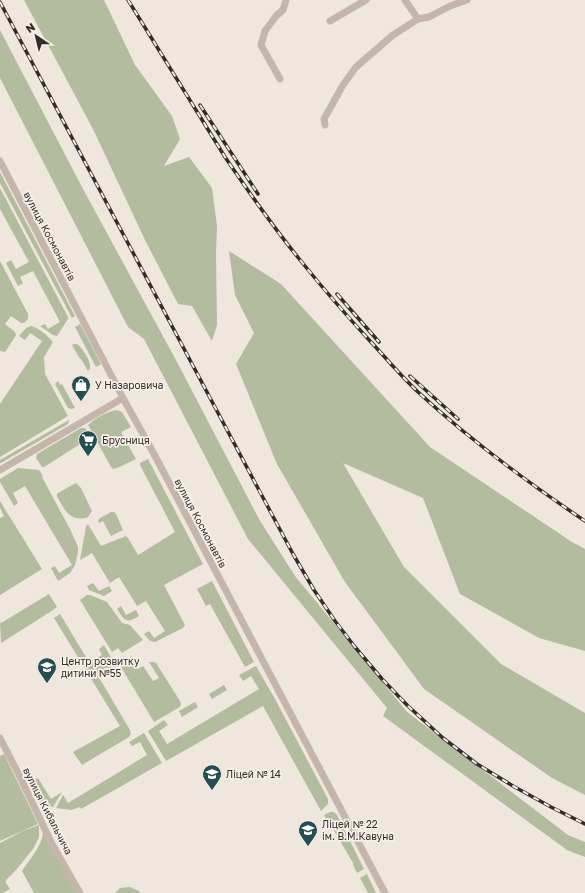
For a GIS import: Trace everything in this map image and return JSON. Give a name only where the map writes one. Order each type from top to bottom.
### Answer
[{"type":"street","points":[[280,79],[261,44],[265,32],[276,16],[283,10],[286,0]]},
{"type":"street","points":[[330,21],[366,0]]},
{"type":"street","points":[[405,0],[418,19]]},
{"type":"street","points":[[325,125],[324,119],[343,85],[356,67],[393,35],[418,19],[429,17],[450,6],[467,0]]},
{"type":"street","name":"вулиця Космонавтів","points":[[0,162],[385,893]]},
{"type":"street","points":[[0,470],[123,398]]},
{"type":"street","name":"вулиця Кибальчича","points":[[0,738],[52,844],[80,893]]},
{"type":"green space","points":[[24,0],[104,0],[135,65],[172,116],[180,139],[164,166],[189,157],[212,188],[217,226],[217,325],[212,341],[192,306],[178,304],[145,240],[93,129]]},
{"type":"green space","points":[[0,30],[259,519],[295,576],[407,712],[568,835],[585,842],[585,857],[567,850],[383,716],[387,708],[248,539],[144,339],[128,327],[0,78]]},
{"type":"green space","points":[[0,172],[75,316],[72,318],[0,183]]},
{"type":"green space","points":[[0,188],[68,317],[57,336],[40,326],[45,324],[48,329],[60,322],[33,271],[20,277],[23,283],[18,286],[6,263],[11,260],[16,269],[29,262],[0,209]]},
{"type":"green space","points":[[229,251],[281,284],[430,447],[572,542],[585,549],[585,651],[539,638],[460,594],[423,498],[343,463],[404,567],[501,664],[585,713],[585,795],[552,778],[424,689],[345,582],[277,464],[236,364],[254,333],[235,295]]},
{"type":"green space","points":[[0,261],[28,314],[28,319],[24,323],[21,323],[11,316],[5,324],[15,332],[16,335],[5,352],[0,351]]},
{"type":"green space","points":[[80,324],[101,364],[96,367],[75,327]]},
{"type":"green space","points":[[31,326],[43,332],[53,342],[44,357],[45,374],[68,416],[0,457],[0,404],[42,341],[30,333],[25,340],[19,336],[26,328]]},
{"type":"green space","points":[[77,344],[83,350],[87,357],[90,365],[90,369],[88,371],[72,345]]},
{"type":"green space","points":[[58,381],[60,385],[62,384],[75,408],[68,408],[55,384]]},
{"type":"green space","points":[[117,410],[122,412],[131,427],[121,432],[136,459],[113,469],[88,425],[101,416]]},
{"type":"green space","points":[[69,420],[68,424],[0,463],[0,460]]},
{"type":"green space","points":[[81,428],[86,429],[89,437],[88,439],[42,467],[36,458],[37,454]]},
{"type":"green space","points":[[148,459],[203,564],[164,585],[185,625],[183,628],[155,642],[150,641],[144,634],[149,631],[154,638],[165,631],[146,601],[137,606],[119,577],[110,583],[92,553],[80,560],[86,527],[88,524],[101,546],[126,536],[138,555],[175,532],[140,465],[140,463]]},
{"type":"green space","points":[[18,468],[39,470],[78,547],[75,565],[70,573],[58,581],[51,568],[55,566],[59,573],[72,565],[25,486],[13,493],[18,503],[14,506],[0,482],[0,479]]},
{"type":"green space","points":[[76,483],[81,488],[92,511],[88,517],[73,517],[65,510],[57,496],[58,493]]},
{"type":"green space","points":[[0,501],[42,569],[0,595],[0,518],[4,516],[0,508]]},
{"type":"green space","points":[[111,512],[116,514],[123,530],[111,536],[103,521],[99,523],[98,521],[100,518]]},
{"type":"green space","points":[[212,581],[254,662],[245,667],[210,604],[206,606],[197,589]]},
{"type":"green space","points":[[93,583],[99,591],[109,586],[112,591],[104,596],[89,590],[87,586]]},
{"type":"green space","points":[[49,594],[57,607],[1,643],[0,622],[1,623]]},
{"type":"green space","points":[[87,595],[107,602],[122,623],[130,625],[143,640],[122,653],[118,648],[112,652],[80,600]]},
{"type":"green space","points":[[121,606],[126,615],[136,610],[139,616],[131,620],[124,619],[117,609]]},
{"type":"green space","points":[[60,614],[89,662],[102,655],[99,649],[104,645],[117,668],[113,671],[110,667],[97,674],[131,734],[129,737],[82,765],[73,752],[120,726],[54,618]]},
{"type":"green space","points":[[126,657],[134,662],[138,669],[143,666],[153,681],[159,678],[149,662],[156,663],[180,701],[180,707],[154,722],[118,662]]},
{"type":"green space","points":[[256,666],[328,799],[328,804],[321,811],[263,706],[166,761],[148,731],[164,720],[168,725],[159,731],[167,744],[259,689],[251,676],[243,681],[239,675]]},
{"type":"green space","points":[[224,685],[227,690],[212,699],[209,694]]},
{"type":"green space","points":[[195,702],[198,707],[182,717],[179,711]]},
{"type":"green space","points":[[144,733],[162,763],[81,809],[80,807],[71,810],[56,808],[63,795],[68,803],[147,755],[140,742],[132,746],[129,742]]},
{"type":"green space","points":[[4,754],[38,824],[0,841],[0,756]]},
{"type":"green space","points":[[38,778],[51,799],[62,792],[53,807],[39,803],[29,783]]},
{"type":"green space","points":[[334,812],[337,815],[364,869],[357,873],[353,863],[324,815]]},
{"type":"green space","points":[[39,825],[39,837],[33,849],[6,880],[6,883],[10,889],[0,893],[0,843],[23,831]]},
{"type":"green space","points":[[43,829],[77,893],[34,893],[22,871],[39,846],[43,835]]},
{"type":"green space","points":[[367,874],[376,893],[368,893],[360,878]]},
{"type":"green space","points":[[130,887],[139,891],[140,893],[115,893],[120,888]]},
{"type":"railway","points":[[128,0],[225,157],[244,185],[294,253],[345,314],[406,380],[438,410],[499,460],[585,521]]},
{"type":"railway","points":[[0,2],[293,554],[314,590],[335,621],[382,679],[408,706],[443,738],[477,764],[513,786],[585,824]]},
{"type":"railway","points":[[200,105],[258,194]]},
{"type":"railway","points":[[337,294],[379,342]]},
{"type":"railway","points":[[410,376],[458,419]]},
{"type":"place","name":"У Назаровича","points":[[81,402]]},
{"type":"place","name":"Брусниця","points":[[88,457]]},
{"type":"place","name":"Центр розвитку дитини №55","points":[[47,684]]},
{"type":"place","name":"Ліцей № 14","points":[[212,791]]},
{"type":"place","name":"Ліцей № 22 ім. В.М.Кавуна","points":[[308,847]]}]
